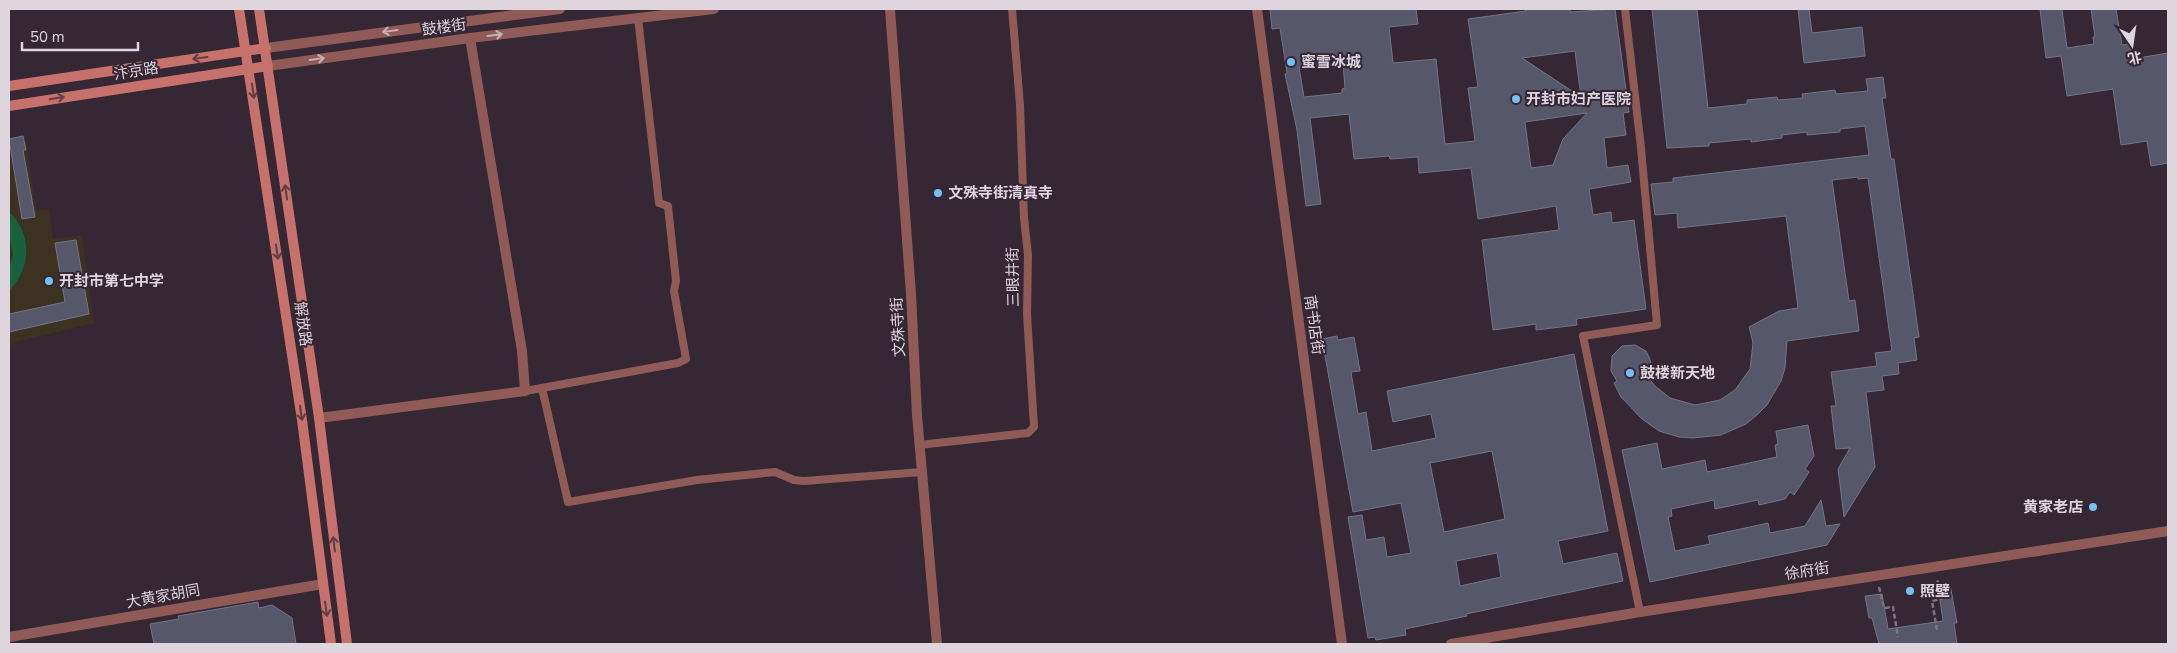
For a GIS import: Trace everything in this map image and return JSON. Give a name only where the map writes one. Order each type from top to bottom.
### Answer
[{"type":"main road","name":"解放路","points":[[239,9],[250,68],[302,420],[331,644]]},
{"type":"main road","name":"解放路","points":[[259,9],[319,418],[347,644]]},
{"type":"main road","name":"汴京路","points":[[9,86],[266,48]]},
{"type":"main road","name":"汴京路","points":[[9,106],[268,66]]},
{"type":"street","name":"鼓楼街","points":[[266,48],[560,9]]},
{"type":"street","name":"鼓楼街","points":[[268,66],[470,38],[714,9]]},
{"type":"street","name":"文殊寺街","points":[[890,9],[911,294],[919,445],[937,644]]},
{"type":"street","name":"南书店街","points":[[1257,9],[1342,644]]},
{"type":"street","points":[[319,418],[525,391],[522,351],[470,38]]},
{"type":"street","name":"徐府街","points":[[1451,644],[1640,612],[2168,531]]},
{"type":"street","name":"大黄家胡同","points":[[9,637],[323,584]]},
{"type":"lane","name":"三眼井街","points":[[919,445],[1028,433],[1034,427],[1027,314],[1028,255],[1024,218],[1020,105],[1012,9]]},
{"type":"lane","points":[[1625,9],[1641,148],[1656,325],[1583,336],[1640,612]]},
{"type":"lane","points":[[525,391],[686,359],[674,292],[676,281],[668,206],[659,203],[638,18]]},
{"type":"lane","points":[[542,388],[568,502],[697,480],[775,472],[794,480],[804,481],[922,472]]},
{"type":"path","points":[[1934,568],[1941,599],[1932,601],[1936,630]]},
{"type":"path","points":[[1876,576],[1884,608],[1893,607],[1898,637]]},
{"type":"shaded area","name":"开封市第七中学","points":[[25,134],[36,211],[49,209],[53,239],[82,235],[94,323],[16,342],[9,347],[9,138]]},
{"type":"green space","points":[[9,212],[17,221],[22,231],[26,251],[22,272],[9,291],[9,268],[13,254],[9,234]]},
{"type":"building","points":[[1270,9],[1416,9],[1418,24],[1389,27],[1393,63],[1436,59],[1445,144],[1475,141],[1468,88],[1478,87],[1468,19],[1526,11],[1525,9],[1570,9],[1570,12],[1615,9],[1629,112],[1623,113],[1626,135],[1604,138],[1607,168],[1628,165],[1631,182],[1589,189],[1593,215],[1611,212],[1612,223],[1634,220],[1646,309],[1576,319],[1577,325],[1536,330],[1536,324],[1493,330],[1482,240],[1559,230],[1556,206],[1478,219],[1471,168],[1419,173],[1418,157],[1390,159],[1389,156],[1354,159],[1349,114],[1310,118],[1321,204],[1306,206],[1297,130],[1285,74],[1287,73],[1280,28],[1272,29]],"holes":[[[1575,51],[1581,97],[1522,58]],[[1343,64],[1345,88],[1342,89],[1342,93],[1304,97],[1299,67]],[[1587,113],[1563,139],[1553,165],[1531,168],[1525,122]]]},
{"type":"building","points":[[1652,9],[1697,9],[1708,108],[1747,104],[1747,100],[1777,97],[1778,100],[1803,98],[1802,94],[1835,90],[1836,94],[1868,91],[1866,79],[1883,77],[1886,98],[1882,98],[1891,159],[1894,159],[1919,337],[1914,338],[1917,360],[1898,363],[1899,374],[1882,376],[1884,390],[1866,392],[1875,467],[1844,517],[1838,469],[1850,448],[1836,449],[1831,406],[1836,406],[1831,372],[1877,366],[1875,353],[1892,351],[1868,178],[1858,179],[1858,177],[1832,180],[1849,301],[1855,300],[1859,331],[1787,341],[1785,368],[1781,381],[1767,405],[1746,424],[1721,435],[1693,438],[1679,437],[1659,431],[1642,419],[1621,397],[1614,383],[1617,381],[1611,371],[1612,356],[1622,346],[1635,345],[1646,351],[1649,357],[1651,363],[1647,376],[1655,386],[1670,398],[1695,405],[1720,400],[1735,390],[1750,369],[1753,343],[1749,327],[1779,311],[1798,308],[1786,216],[1678,228],[1677,213],[1655,215],[1651,184],[1673,182],[1673,178],[1869,155],[1865,126],[1840,129],[1840,132],[1807,135],[1807,132],[1782,135],[1782,138],[1751,142],[1751,139],[1709,143],[1709,146],[1667,148]]},
{"type":"building","points":[[1798,9],[1809,9],[1812,33],[1862,27],[1865,56],[1804,63]]},
{"type":"building","points":[[2040,9],[2062,9],[2067,48],[2094,44],[2093,37],[2095,37],[2091,9],[2116,9],[2122,45],[2129,44],[2132,59],[2168,53],[2168,163],[2151,166],[2147,141],[2121,145],[2113,89],[2067,96],[2061,56],[2046,58]]},
{"type":"building","points":[[23,136],[26,150],[23,150],[35,217],[22,219],[9,139]]},
{"type":"building","points":[[76,240],[89,314],[9,332],[9,314],[65,302],[55,243]]},
{"type":"building","points":[[1337,336],[1338,340],[1354,337],[1360,371],[1351,372],[1358,414],[1366,412],[1372,451],[1436,438],[1431,414],[1393,422],[1387,391],[1574,354],[1608,531],[1558,541],[1563,564],[1617,553],[1623,581],[1466,614],[1467,616],[1405,629],[1406,635],[1376,640],[1375,637],[1368,638],[1348,517],[1362,515],[1366,540],[1384,537],[1387,557],[1411,553],[1401,503],[1353,512],[1322,339]],"holes":[[[1492,451],[1505,519],[1444,532],[1430,463]],[[1497,553],[1501,577],[1460,586],[1456,561]]]},
{"type":"building","points":[[1808,425],[1814,456],[1805,469],[1809,472],[1794,495],[1790,492],[1785,499],[1759,505],[1758,500],[1715,509],[1714,500],[1671,509],[1672,516],[1668,517],[1675,551],[1710,544],[1708,536],[1768,523],[1770,533],[1805,526],[1821,500],[1826,526],[1840,524],[1827,545],[1650,582],[1622,450],[1657,443],[1662,469],[1705,460],[1707,472],[1777,457],[1775,445],[1778,444],[1776,431]]},
{"type":"building","points":[[1950,584],[1957,623],[1954,623],[1957,644],[1879,644],[1872,618],[1869,618],[1865,596],[1882,594],[1888,629],[1943,621],[1938,586]]},
{"type":"building","points":[[258,602],[259,608],[272,605],[292,618],[296,644],[154,644],[150,624],[179,619],[178,616]]},
{"type":"place","name":"蜜雪冰城","points":[[1291,62]]},
{"type":"place","name":"开封市妇产医院","points":[[1516,99]]},
{"type":"place","name":"文殊寺街清真寺","points":[[938,193]]},
{"type":"place","name":"开封市第七中学","points":[[49,281]]},
{"type":"place","name":"鼓楼新天地","points":[[1630,373]]},
{"type":"place","name":"黄家老店","points":[[2093,507]]},
{"type":"place","name":"照壁","points":[[1910,591]]}]
